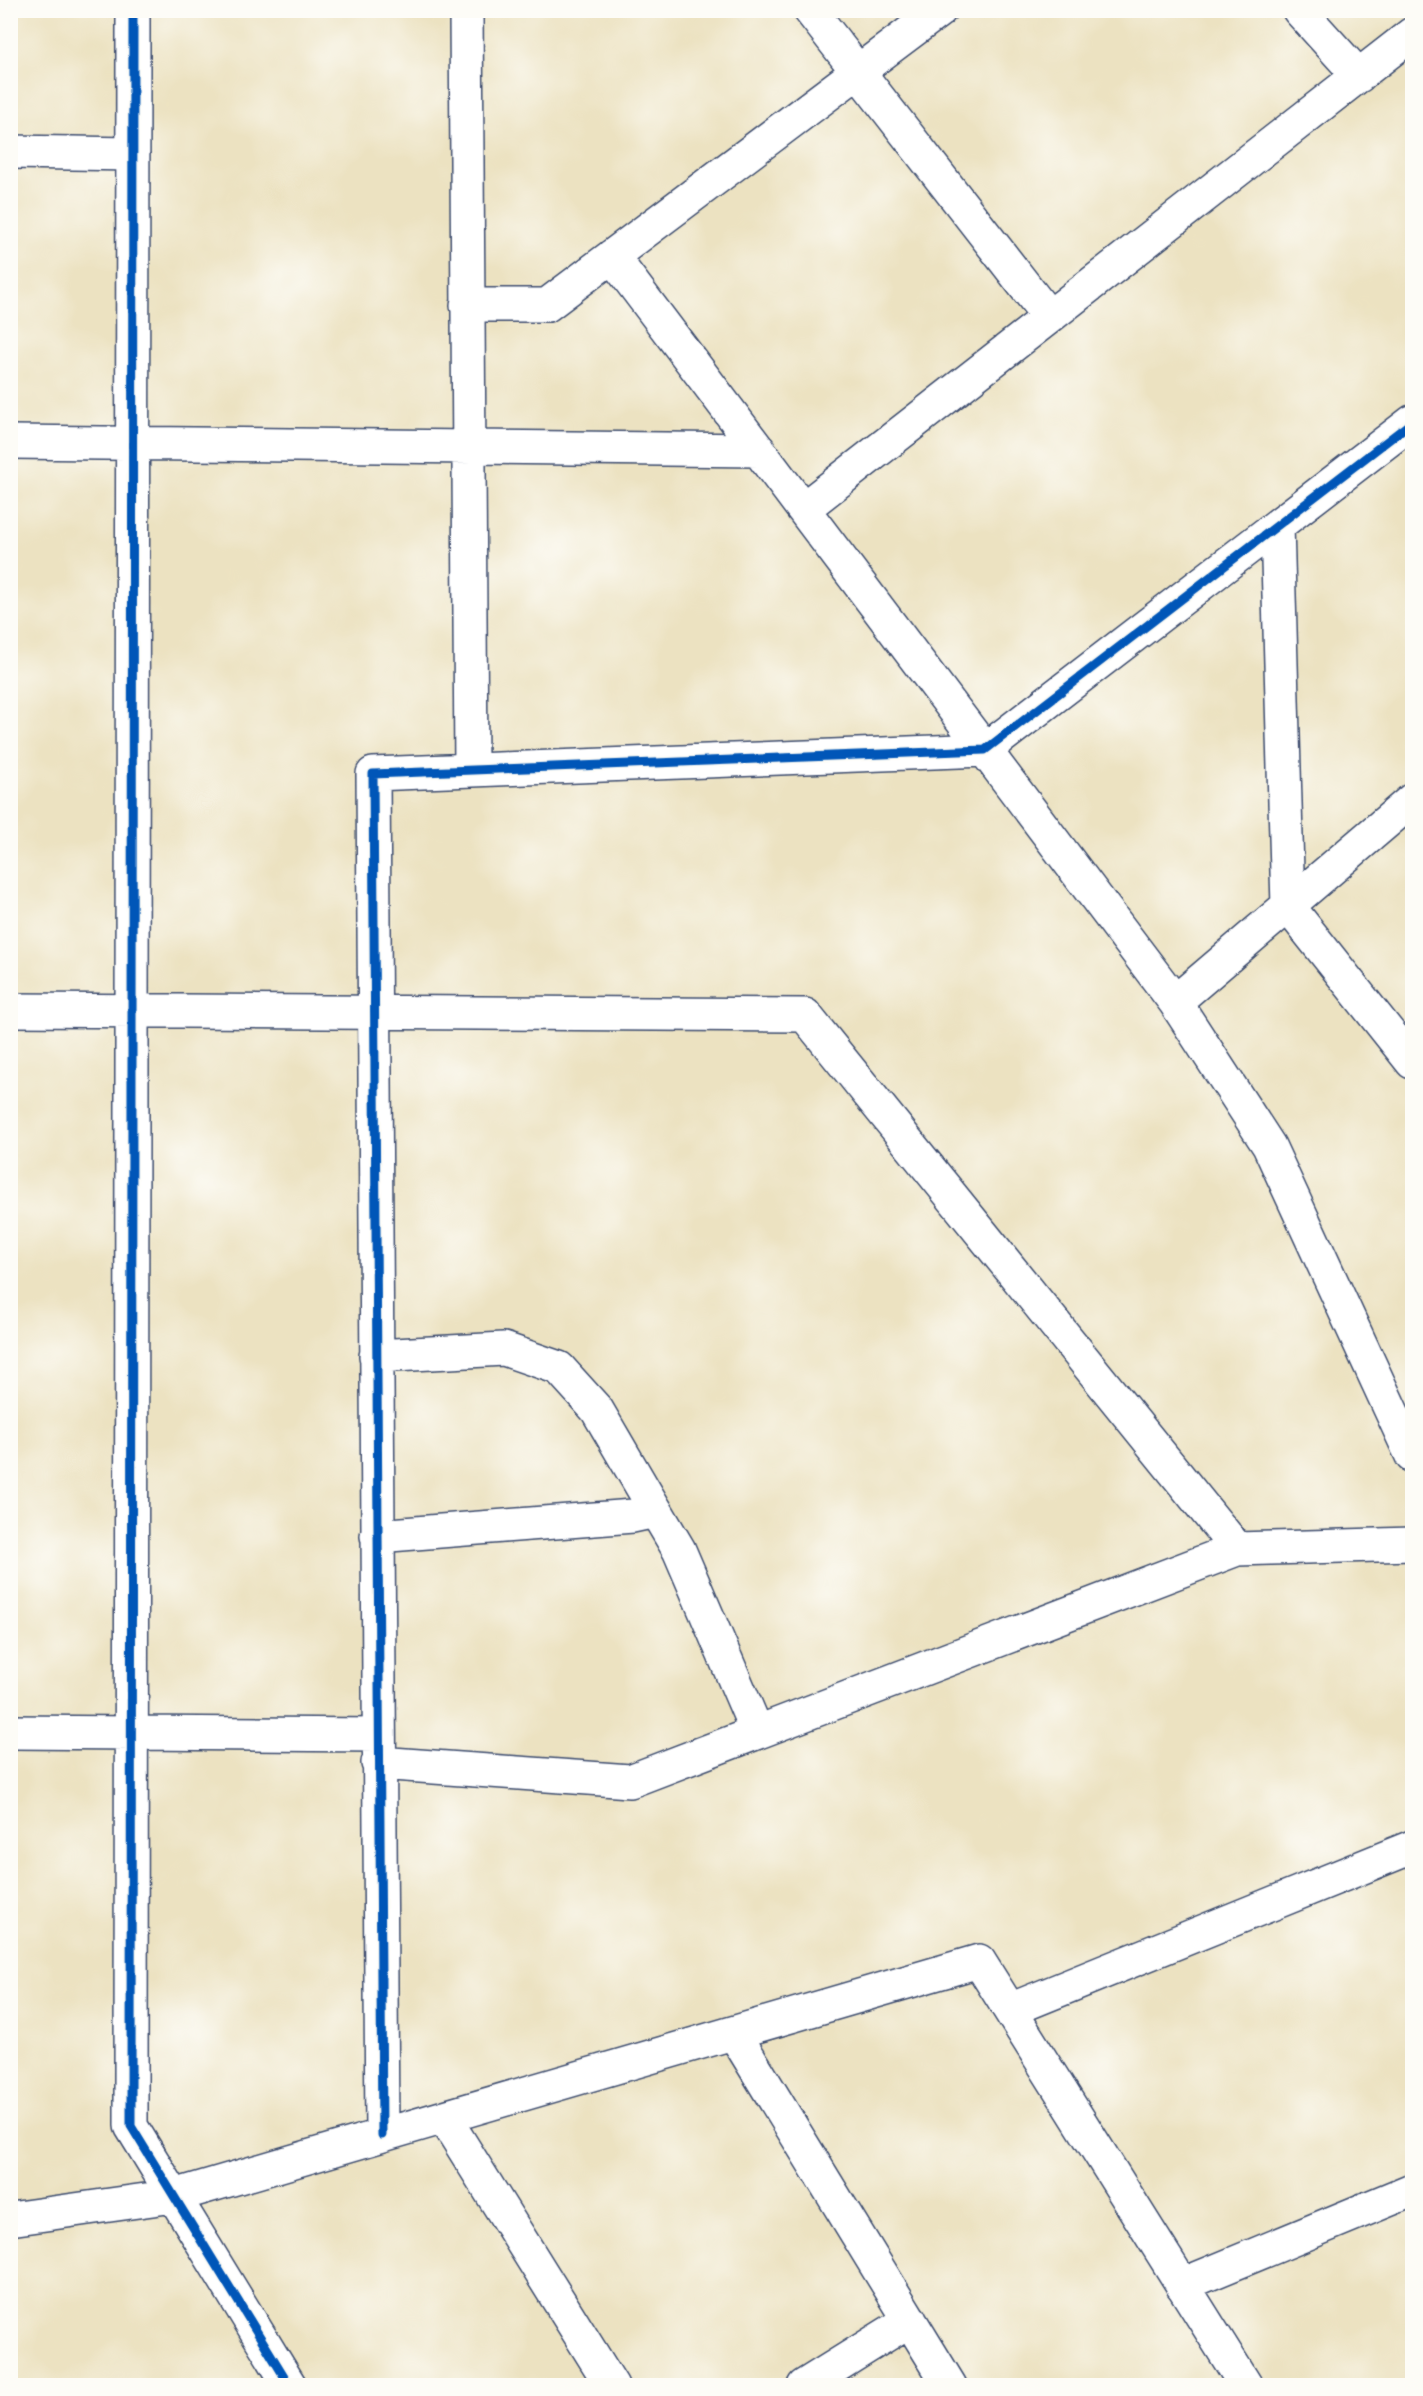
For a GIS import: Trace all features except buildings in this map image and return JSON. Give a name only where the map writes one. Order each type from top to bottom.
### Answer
[{"type":"street","points":[[133,10],[131,2126],[290,2385]]},
{"type":"street","points":[[466,10],[471,770]]},
{"type":"street","points":[[810,10],[1049,317]]},
{"type":"street","points":[[468,305],[547,305],[940,10]]},
{"type":"street","points":[[1299,10],[1359,76]]},
{"type":"street","points":[[803,508],[1413,34]]},
{"type":"street","points":[[10,152],[133,154]]},
{"type":"street","points":[[612,256],[1175,1002],[1269,1146],[1413,1456]]},
{"type":"street","points":[[382,2135],[373,774],[984,750],[1413,422]]},
{"type":"street","points":[[10,442],[759,450]]},
{"type":"street","points":[[1277,526],[1288,906],[1413,1062]]},
{"type":"street","points":[[1175,1002],[1413,800]]},
{"type":"street","points":[[10,1010],[805,1016],[1237,1549]]},
{"type":"street","points":[[376,1356],[504,1349],[560,1368],[597,1410],[679,1550],[757,1732]]},
{"type":"street","points":[[377,1536],[633,1516],[656,1511]]},
{"type":"street","points":[[10,1732],[131,1733],[378,1749],[630,1781],[1237,1549],[1413,1544]]},
{"type":"street","points":[[1010,2010],[1413,1847]]},
{"type":"street","points":[[10,2219],[174,2196],[979,1961],[1246,2385]]},
{"type":"street","points":[[734,2033],[950,2385]]},
{"type":"street","points":[[444,2117],[612,2385]]},
{"type":"street","points":[[1182,2285],[1413,2190]]},
{"type":"street","points":[[804,2385],[910,2320]]},
{"type":"cycle path","points":[[133,10],[131,2126],[290,2386]]},
{"type":"cycle path","points":[[382,2135],[373,774],[985,750],[1412,422]]}]
